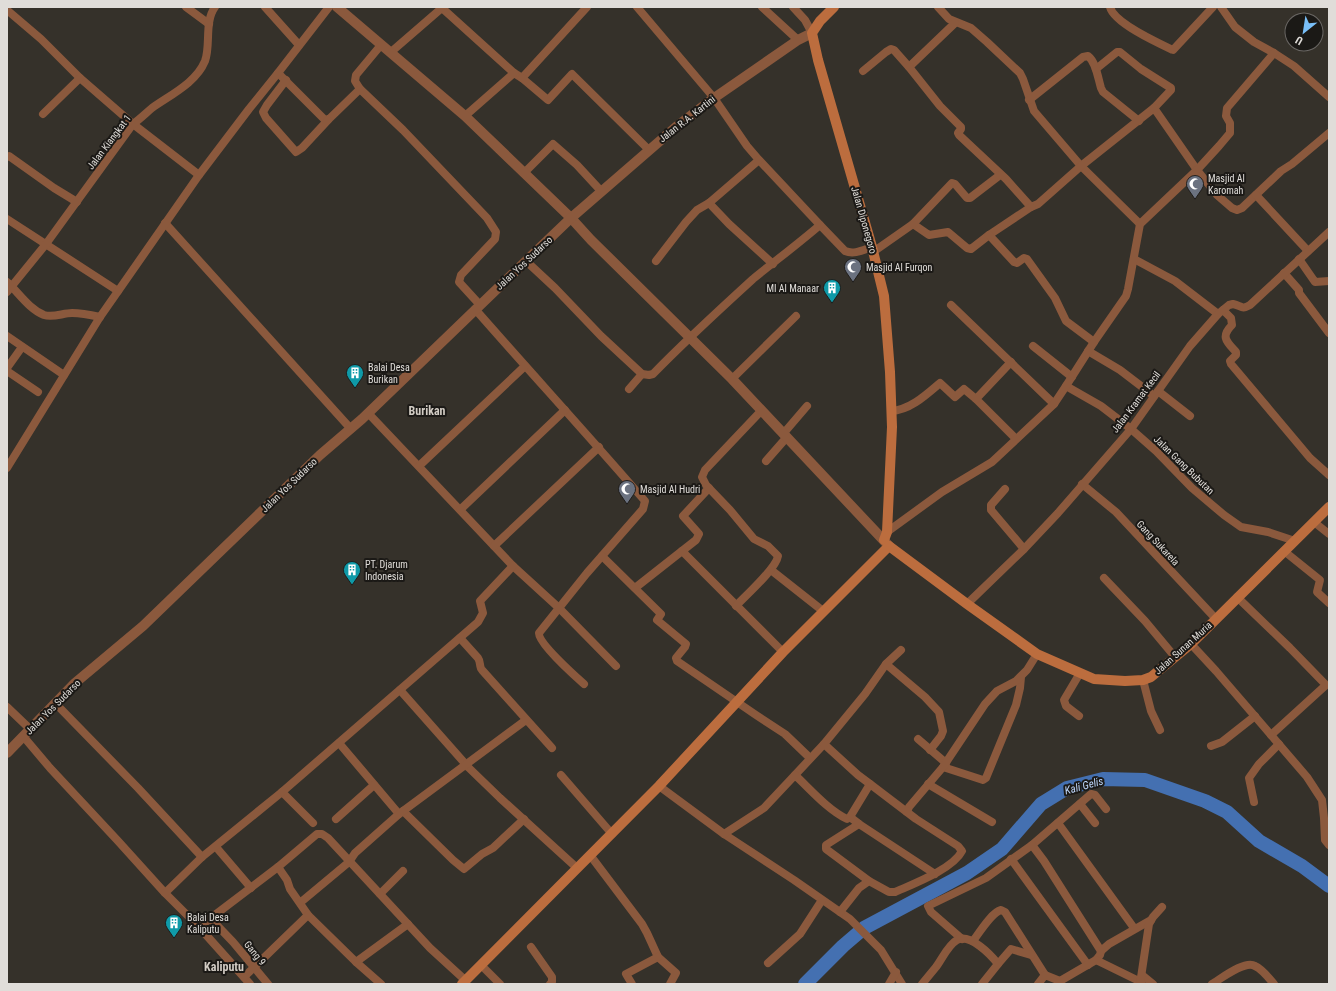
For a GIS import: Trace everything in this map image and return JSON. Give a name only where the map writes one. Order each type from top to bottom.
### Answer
[{"type":"main road","points":[[812,33],[820,21],[834,7]]},
{"type":"main road","name":"Jalan Diponegoro","points":[[812,33],[818,60],[873,250],[884,296],[890,372],[891,411],[886,539]]},
{"type":"main road","name":"Jalan Sunan Muria","points":[[886,539],[967,604],[1037,654],[1094,679],[1125,681],[1143,680],[1151,677],[1190,644],[1329,507]]},
{"type":"main road","points":[[464,982],[659,786],[783,652],[824,611],[886,539]]},
{"type":"street","points":[[186,7],[209,24]]},
{"type":"street","name":"Jalan Kiangkat 1","points":[[9,287],[46,244],[133,124],[195,77],[205,62],[209,48],[209,24],[215,7]]},
{"type":"street","points":[[265,7],[299,45]]},
{"type":"street","points":[[329,7],[299,45],[263,112],[266,118],[296,152],[302,148],[360,89]]},
{"type":"street","points":[[337,7],[381,45],[392,52],[464,116],[571,218],[591,240],[690,336],[886,539],[942,492],[992,462],[1054,404],[1126,296],[1140,224],[1197,170],[1230,133],[1230,124],[1226,116],[1228,108],[1274,53]]},
{"type":"street","points":[[522,78],[587,7]]},
{"type":"street","points":[[637,7],[714,98],[759,160],[845,252],[856,253],[873,250],[913,224],[952,183],[955,184],[967,198],[970,198],[1000,175]]},
{"type":"street","points":[[762,7],[798,40]]},
{"type":"street","points":[[793,7],[805,20],[812,33]]},
{"type":"street","points":[[938,7],[955,23],[971,28],[1020,74],[1034,111],[1081,166],[1140,224]]},
{"type":"street","points":[[1110,7],[1111,11],[1124,23],[1150,39],[1173,50],[1213,7]]},
{"type":"street","points":[[1221,7],[1235,27],[1254,42],[1274,53],[1304,74],[1329,97]]},
{"type":"street","points":[[392,52],[442,8],[514,73],[548,100],[572,74],[648,150]]},
{"type":"street","points":[[7,10],[41,39],[80,78],[133,124],[199,175]]},
{"type":"street","points":[[909,67],[955,23]]},
{"type":"street","name":"Jalan R.A. Kartini","points":[[571,218],[676,126],[798,40],[812,33]]},
{"type":"street","points":[[381,45],[356,74],[355,81],[360,89],[447,175],[487,218],[496,232],[496,239],[461,275],[459,282],[477,307],[525,366],[599,447],[645,501],[643,509],[539,632],[539,638],[545,646],[584,684]]},
{"type":"street","points":[[863,72],[886,52],[891,49],[894,50],[940,106],[961,127],[958,133],[959,135],[1031,207]]},
{"type":"street","points":[[913,224],[929,235],[948,232],[967,248],[971,249],[989,235],[1031,207],[1038,204],[1081,166],[1139,121],[1171,90],[1171,88],[1141,69],[1120,52],[1117,52],[1096,69]]},
{"type":"street","points":[[1029,100],[1085,56],[1090,58],[1096,69],[1103,92],[1139,121]]},
{"type":"street","points":[[464,116],[514,73]]},
{"type":"street","points":[[282,77],[324,119],[328,120]]},
{"type":"street","points":[[7,468],[100,317],[165,223],[249,108],[282,77]]},
{"type":"street","points":[[43,114],[80,78]]},
{"type":"street","points":[[1154,108],[1197,170],[1217,195],[1232,208],[1237,210],[1242,208],[1281,171],[1292,164],[1329,132]]},
{"type":"street","points":[[524,173],[553,144],[602,191]]},
{"type":"street","points":[[7,157],[9,156],[54,188],[77,202]]},
{"type":"street","points":[[656,261],[697,210],[709,203],[759,160]]},
{"type":"street","points":[[1256,195],[1308,251]]},
{"type":"street","points":[[709,203],[729,224],[773,264]]},
{"type":"street","name":"Jalan Yos Sudarso","points":[[7,753],[75,683],[143,626],[320,455],[368,413],[571,218]]},
{"type":"street","points":[[7,219],[118,291]]},
{"type":"street","points":[[165,223],[351,428]]},
{"type":"street","points":[[526,261],[555,288],[601,336],[642,374],[649,375],[653,374],[690,336],[704,326],[755,278],[820,225]]},
{"type":"street","points":[[1220,312],[1233,304],[1240,308],[1250,305],[1329,232]]},
{"type":"street","points":[[989,235],[1014,262],[1017,263],[1024,258],[1027,258],[1055,298],[1066,321],[1094,342]]},
{"type":"street","points":[[1134,259],[1175,281],[1231,318],[1232,325],[1226,330],[1225,335],[1227,342],[1236,352],[1236,355],[1230,361],[1230,364],[1266,404],[1310,458],[1329,475]]},
{"type":"street","points":[[1299,259],[1315,282],[1329,281]]},
{"type":"street","points":[[1284,273],[1299,290],[1299,293],[1329,333]]},
{"type":"street","points":[[9,287],[33,308],[45,315],[56,316],[71,313],[100,317]]},
{"type":"street","points":[[950,305],[1054,404]]},
{"type":"street","name":"Jalan Kramat Kecil","points":[[967,604],[1024,549],[1058,513],[1131,429],[1190,346],[1220,312]]},
{"type":"street","points":[[732,379],[796,316]]},
{"type":"street","points":[[7,336],[64,375]]},
{"type":"street","points":[[1033,346],[1072,377]]},
{"type":"street","points":[[22,347],[7,369],[38,392]]},
{"type":"street","points":[[1088,351],[1190,416]]},
{"type":"street","points":[[976,399],[1011,362]]},
{"type":"street","points":[[419,466],[525,366]]},
{"type":"street","points":[[629,389],[642,374]]},
{"type":"street","points":[[891,411],[901,410],[923,398],[940,383],[955,397],[964,389],[1016,438]]},
{"type":"street","name":"Jalan Gang Bubutan","points":[[1066,386],[1101,406],[1131,429],[1156,451],[1192,488],[1241,527],[1268,532],[1295,541]]},
{"type":"street","points":[[766,461],[807,406]]},
{"type":"street","points":[[461,510],[565,410]]},
{"type":"street","points":[[736,606],[771,570],[777,560],[776,554],[768,546],[754,539],[709,488],[703,479],[703,472],[761,410]]},
{"type":"street","points":[[368,413],[513,566],[559,608],[616,666]]},
{"type":"street","points":[[494,546],[599,447]]},
{"type":"street","name":"Gang Sukarela","points":[[1082,484],[1116,512],[1216,619]]},
{"type":"street","points":[[635,588],[696,540],[699,534],[683,516],[709,488]]},
{"type":"street","points":[[1005,489],[991,505],[991,510],[1024,549]]},
{"type":"street","points":[[1314,522],[1329,534]]},
{"type":"street","points":[[682,551],[783,652]]},
{"type":"street","points":[[1284,551],[1320,580],[1317,592],[1329,603]]},
{"type":"street","points":[[602,556],[661,614],[657,620],[686,644],[676,658],[676,661],[785,734],[810,758]]},
{"type":"street","points":[[165,893],[202,857],[282,792],[460,638],[482,617],[483,613],[480,601],[513,566]]},
{"type":"street","points":[[771,570],[824,611]]},
{"type":"street","points":[[1104,578],[1175,657]]},
{"type":"street","points":[[1237,597],[1326,685],[1271,735]]},
{"type":"street","points":[[460,638],[478,658],[480,668],[552,748]]},
{"type":"street","points":[[1190,644],[1216,671],[1326,798],[1325,840],[1329,844]]},
{"type":"street","points":[[724,834],[764,808],[824,744],[865,694],[886,664],[901,650]]},
{"type":"street","points":[[907,812],[909,807],[944,765],[984,704],[997,691],[1021,677],[1037,654]]},
{"type":"street","points":[[886,664],[925,697],[939,712],[943,730],[941,736],[930,750]]},
{"type":"street","points":[[1078,716],[1066,706],[1064,700],[1080,673]]},
{"type":"street","points":[[918,739],[944,765],[983,780],[986,778],[1016,704],[1021,677]]},
{"type":"street","points":[[1143,680],[1151,711],[1160,730]]},
{"type":"street","points":[[400,690],[466,765],[577,868]]},
{"type":"street","points":[[56,704],[138,788],[202,857]]},
{"type":"street","points":[[7,707],[27,733],[50,768],[165,893],[199,927],[250,984]]},
{"type":"street","points":[[1211,746],[1222,742],[1255,716]]},
{"type":"street","points":[[301,902],[349,862],[355,853],[401,812],[526,720]]},
{"type":"street","points":[[339,743],[374,785],[401,812],[464,869],[482,854],[493,848],[524,820]]},
{"type":"street","points":[[824,744],[858,775],[907,812],[958,846],[962,851],[959,856],[935,874],[895,892],[889,892],[870,881],[826,849],[826,846],[831,841],[859,824]]},
{"type":"street","points":[[1254,802],[1249,778],[1259,764],[1279,744]]},
{"type":"street","points":[[561,775],[612,834]]},
{"type":"street","points":[[795,775],[816,796],[838,814],[847,819],[850,817],[935,874]]},
{"type":"street","points":[[850,817],[870,784]]},
{"type":"street","points":[[928,784],[992,822]]},
{"type":"street","points":[[336,819],[374,785]]},
{"type":"street","points":[[659,786],[724,834],[850,919],[881,950],[896,972],[902,984]]},
{"type":"street","points":[[282,792],[313,823]]},
{"type":"street","points":[[998,964],[973,941],[962,938],[931,912],[928,906],[986,878],[1011,859],[1032,846],[1092,793],[1106,810]]},
{"type":"street","points":[[1080,804],[1095,822]]},
{"type":"street","points":[[1058,823],[1134,928]]},
{"type":"street","points":[[199,927],[278,867],[317,834],[322,834],[328,838],[430,948],[464,982]]},
{"type":"street","points":[[1032,846],[1044,861],[1102,951]]},
{"type":"street","points":[[216,847],[251,888]]},
{"type":"street","points":[[590,855],[642,924],[658,957],[676,973],[670,984]]},
{"type":"street","points":[[1011,859],[1088,965]]},
{"type":"street","points":[[278,867],[287,880],[290,889],[301,902],[308,915],[381,984]]},
{"type":"street","points":[[380,894],[404,871]]},
{"type":"street","points":[[840,912],[859,888],[870,881]]},
{"type":"street","points":[[768,963],[800,934],[822,900]]},
{"type":"street","points":[[1141,980],[1147,932],[1151,920],[1162,907]]},
{"type":"street","points":[[973,941],[990,918],[997,911],[1001,910],[1005,912],[1045,975],[1062,983],[1096,960],[1109,944],[1134,928],[1151,920]]},
{"type":"street","points":[[244,977],[308,915]]},
{"type":"street","name":"Gang 9","points":[[210,918],[233,942],[268,984]]},
{"type":"street","points":[[356,962],[408,924]]},
{"type":"street","points":[[922,984],[950,946],[958,939],[962,938]]},
{"type":"street","points":[[531,947],[552,977],[552,982],[550,984]]},
{"type":"street","points":[[982,984],[1011,949],[1031,955]]},
{"type":"street","points":[[632,984],[626,974],[658,957]]},
{"type":"street","points":[[1096,960],[1153,984]]},
{"type":"street","points":[[1212,984],[1247,964],[1255,965],[1274,984]]},
{"type":"street","points":[[481,965],[500,984]]},
{"type":"street","points":[[888,984],[896,972]]},
{"type":"street","points":[[1038,984],[1045,975]]},
{"type":"waterway","name":"Kali Gelis","points":[[805,984],[843,946],[864,928],[967,873],[1002,849],[1041,804],[1067,788],[1103,779],[1145,780],[1205,801],[1227,812],[1259,841],[1302,866],[1329,886]]},
{"type":"place","name":"Masjid Al Karomah","points":[[1195,199]]},
{"type":"place","name":"Masjid Al Furqon","points":[[853,282]]},
{"type":"place","name":"MI Al Manaar","points":[[832,303]]},
{"type":"place","name":"Balai Desa Burikan","points":[[355,388]]},
{"type":"place","name":"Masjid Al Hudri","points":[[627,504]]},
{"type":"place","name":"PT. Djarum Indonesia","points":[[352,585]]},
{"type":"place","name":"Balai Desa Kaliputu","points":[[174,938]]},
{"type":"district","name":"Burikan","points":[[427,411]]},
{"type":"district","name":"Kaliputu","points":[[224,967]]}]
